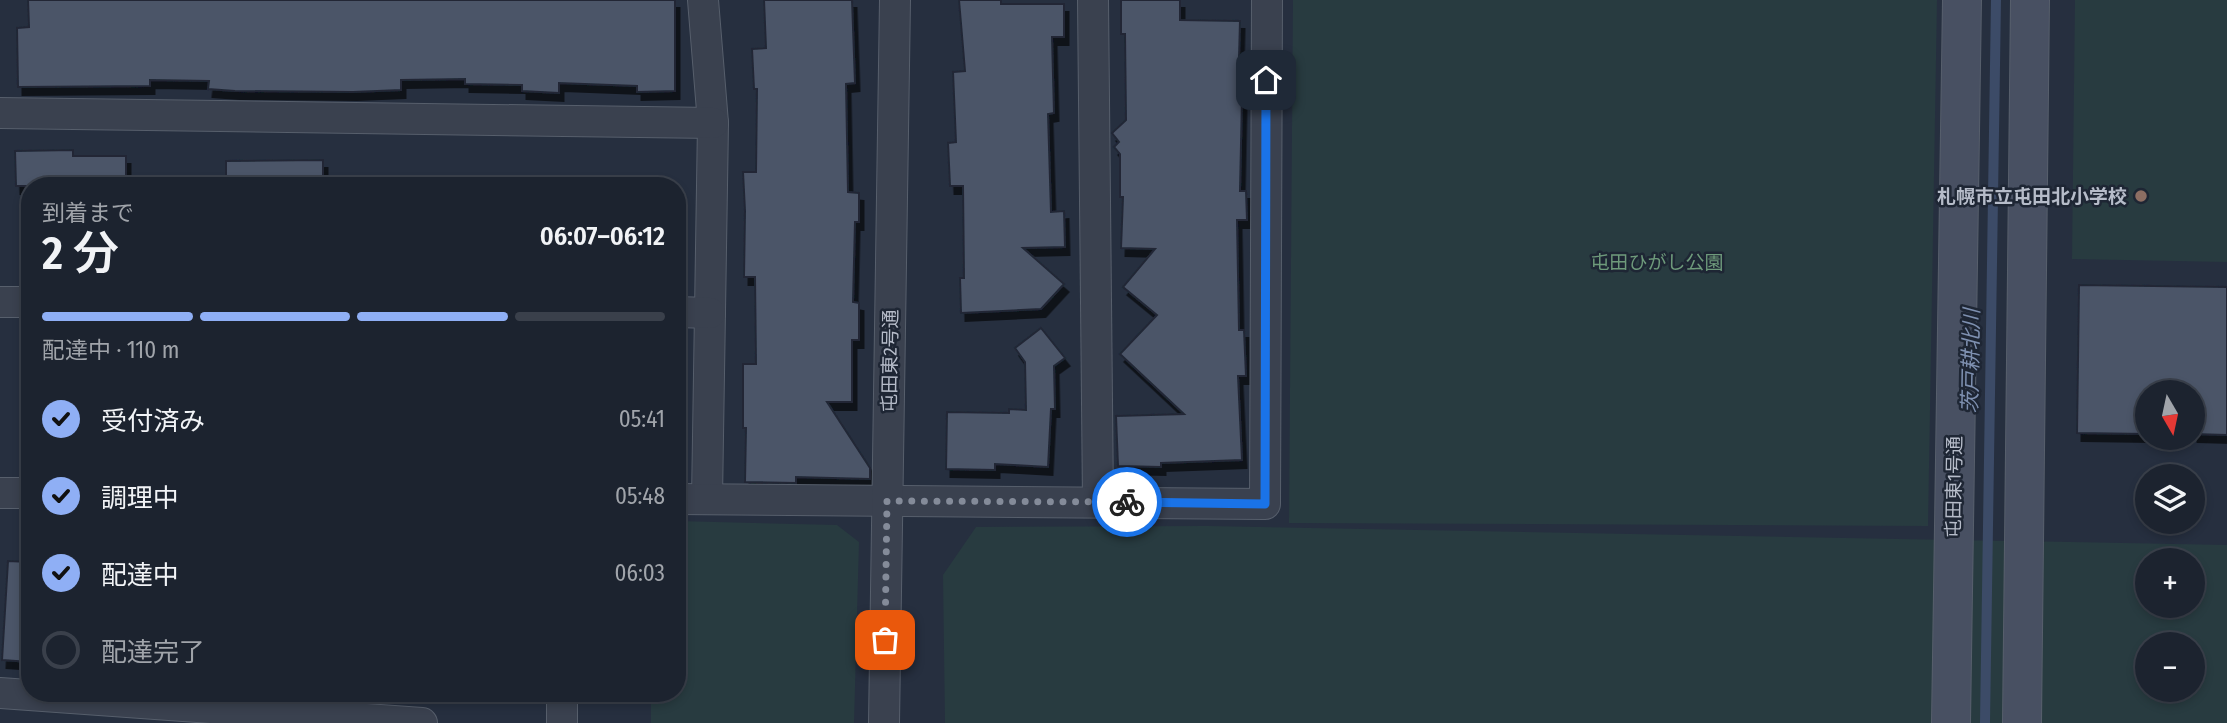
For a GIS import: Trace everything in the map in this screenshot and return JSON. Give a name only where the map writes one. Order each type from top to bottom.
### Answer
[{"type":"street","points":[[702,0],[713,123],[710,313],[692,499],[1265,504],[1267,0]]},
{"type":"street","name":"屯田東2号通","points":[[884,723],[895,0]]},
{"type":"street","points":[[1093,0],[1098,502]]},
{"type":"street","name":"屯田東1号通","points":[[1951,723],[1962,0]]},
{"type":"street","points":[[2022,723],[2030,0]]},
{"type":"street","points":[[0,113],[713,123]]},
{"type":"street","points":[[0,302],[21,302]]},
{"type":"street","points":[[686,313],[710,313]]},
{"type":"street","points":[[0,493],[21,493]]},
{"type":"street","points":[[0,693],[21,694]]},
{"type":"street","points":[[127,702],[422,723]]},
{"type":"street","points":[[562,702],[562,723]]},
{"type":"green space","name":"屯田ひがし公園","points":[[1293,0],[1937,0],[1928,526],[1289,523]]},
{"type":"green space","points":[[2075,0],[2227,0],[2227,262],[2072,259]]},
{"type":"green space","points":[[686,521],[837,525],[859,542],[854,723],[651,723],[651,702],[686,702]]},
{"type":"green space","points":[[1207,526],[2227,545],[2227,723],[945,723],[943,575],[976,527]]},
{"type":"building","points":[[28,0],[675,0],[675,91],[637,92],[637,86],[559,83],[559,93],[522,91],[522,85],[465,84],[465,79],[401,80],[401,90],[353,92],[235,91],[208,89],[209,81],[150,80],[150,86],[18,87],[17,28],[29,27]]},
{"type":"building","points":[[764,0],[852,0],[855,83],[846,84],[848,192],[859,193],[859,222],[855,222],[853,302],[859,303],[859,340],[852,340],[852,402],[827,402],[870,468],[870,479],[796,477],[796,483],[745,482],[743,364],[756,364],[755,277],[744,277],[743,172],[756,172],[757,89],[754,89],[752,49],[766,48]]},
{"type":"building","points":[[959,0],[1001,0],[1001,4],[1064,4],[1064,37],[1052,37],[1054,113],[1048,114],[1051,212],[1064,211],[1065,247],[1023,248],[1064,284],[1041,309],[961,313],[960,278],[964,278],[963,186],[950,186],[948,143],[956,142],[953,72],[965,71]]},
{"type":"building","points":[[1121,0],[1180,0],[1180,20],[1240,21],[1240,191],[1246,191],[1247,220],[1237,220],[1239,330],[1244,330],[1246,376],[1238,376],[1242,460],[1161,463],[1161,467],[1118,466],[1116,416],[1184,414],[1120,354],[1157,315],[1123,287],[1155,249],[1121,248],[1123,197],[1120,197],[1120,154],[1114,147],[1119,142],[1112,133],[1126,120],[1125,34],[1121,34]]},
{"type":"building","points":[[73,150],[73,156],[126,156],[126,177],[21,177],[21,186],[16,186],[15,151]]},
{"type":"building","points":[[323,160],[323,177],[226,177],[226,161]]},
{"type":"building","points":[[2079,285],[2227,287],[2227,435],[2205,434],[2205,380],[2135,380],[2135,434],[2077,433]]},
{"type":"building","points":[[1041,328],[1065,358],[1054,366],[1055,409],[1051,409],[1048,467],[995,464],[995,470],[946,469],[947,412],[1009,413],[1009,409],[1026,410],[1025,362],[1015,348]]},
{"type":"building","points":[[8,561],[21,562],[21,661],[2,660]]},
{"type":"waterway","name":"茨戸耕北川","points":[[1985,723],[1996,0]]},
{"type":"way so far","points":[[885,640],[887,501],[1127,502]]},
{"type":"place","name":"札幌市立屯田北小学校","points":[[2141,196]]},
{"type":"route","points":[[1127,502],[1265,504],[1266,80]]}]
